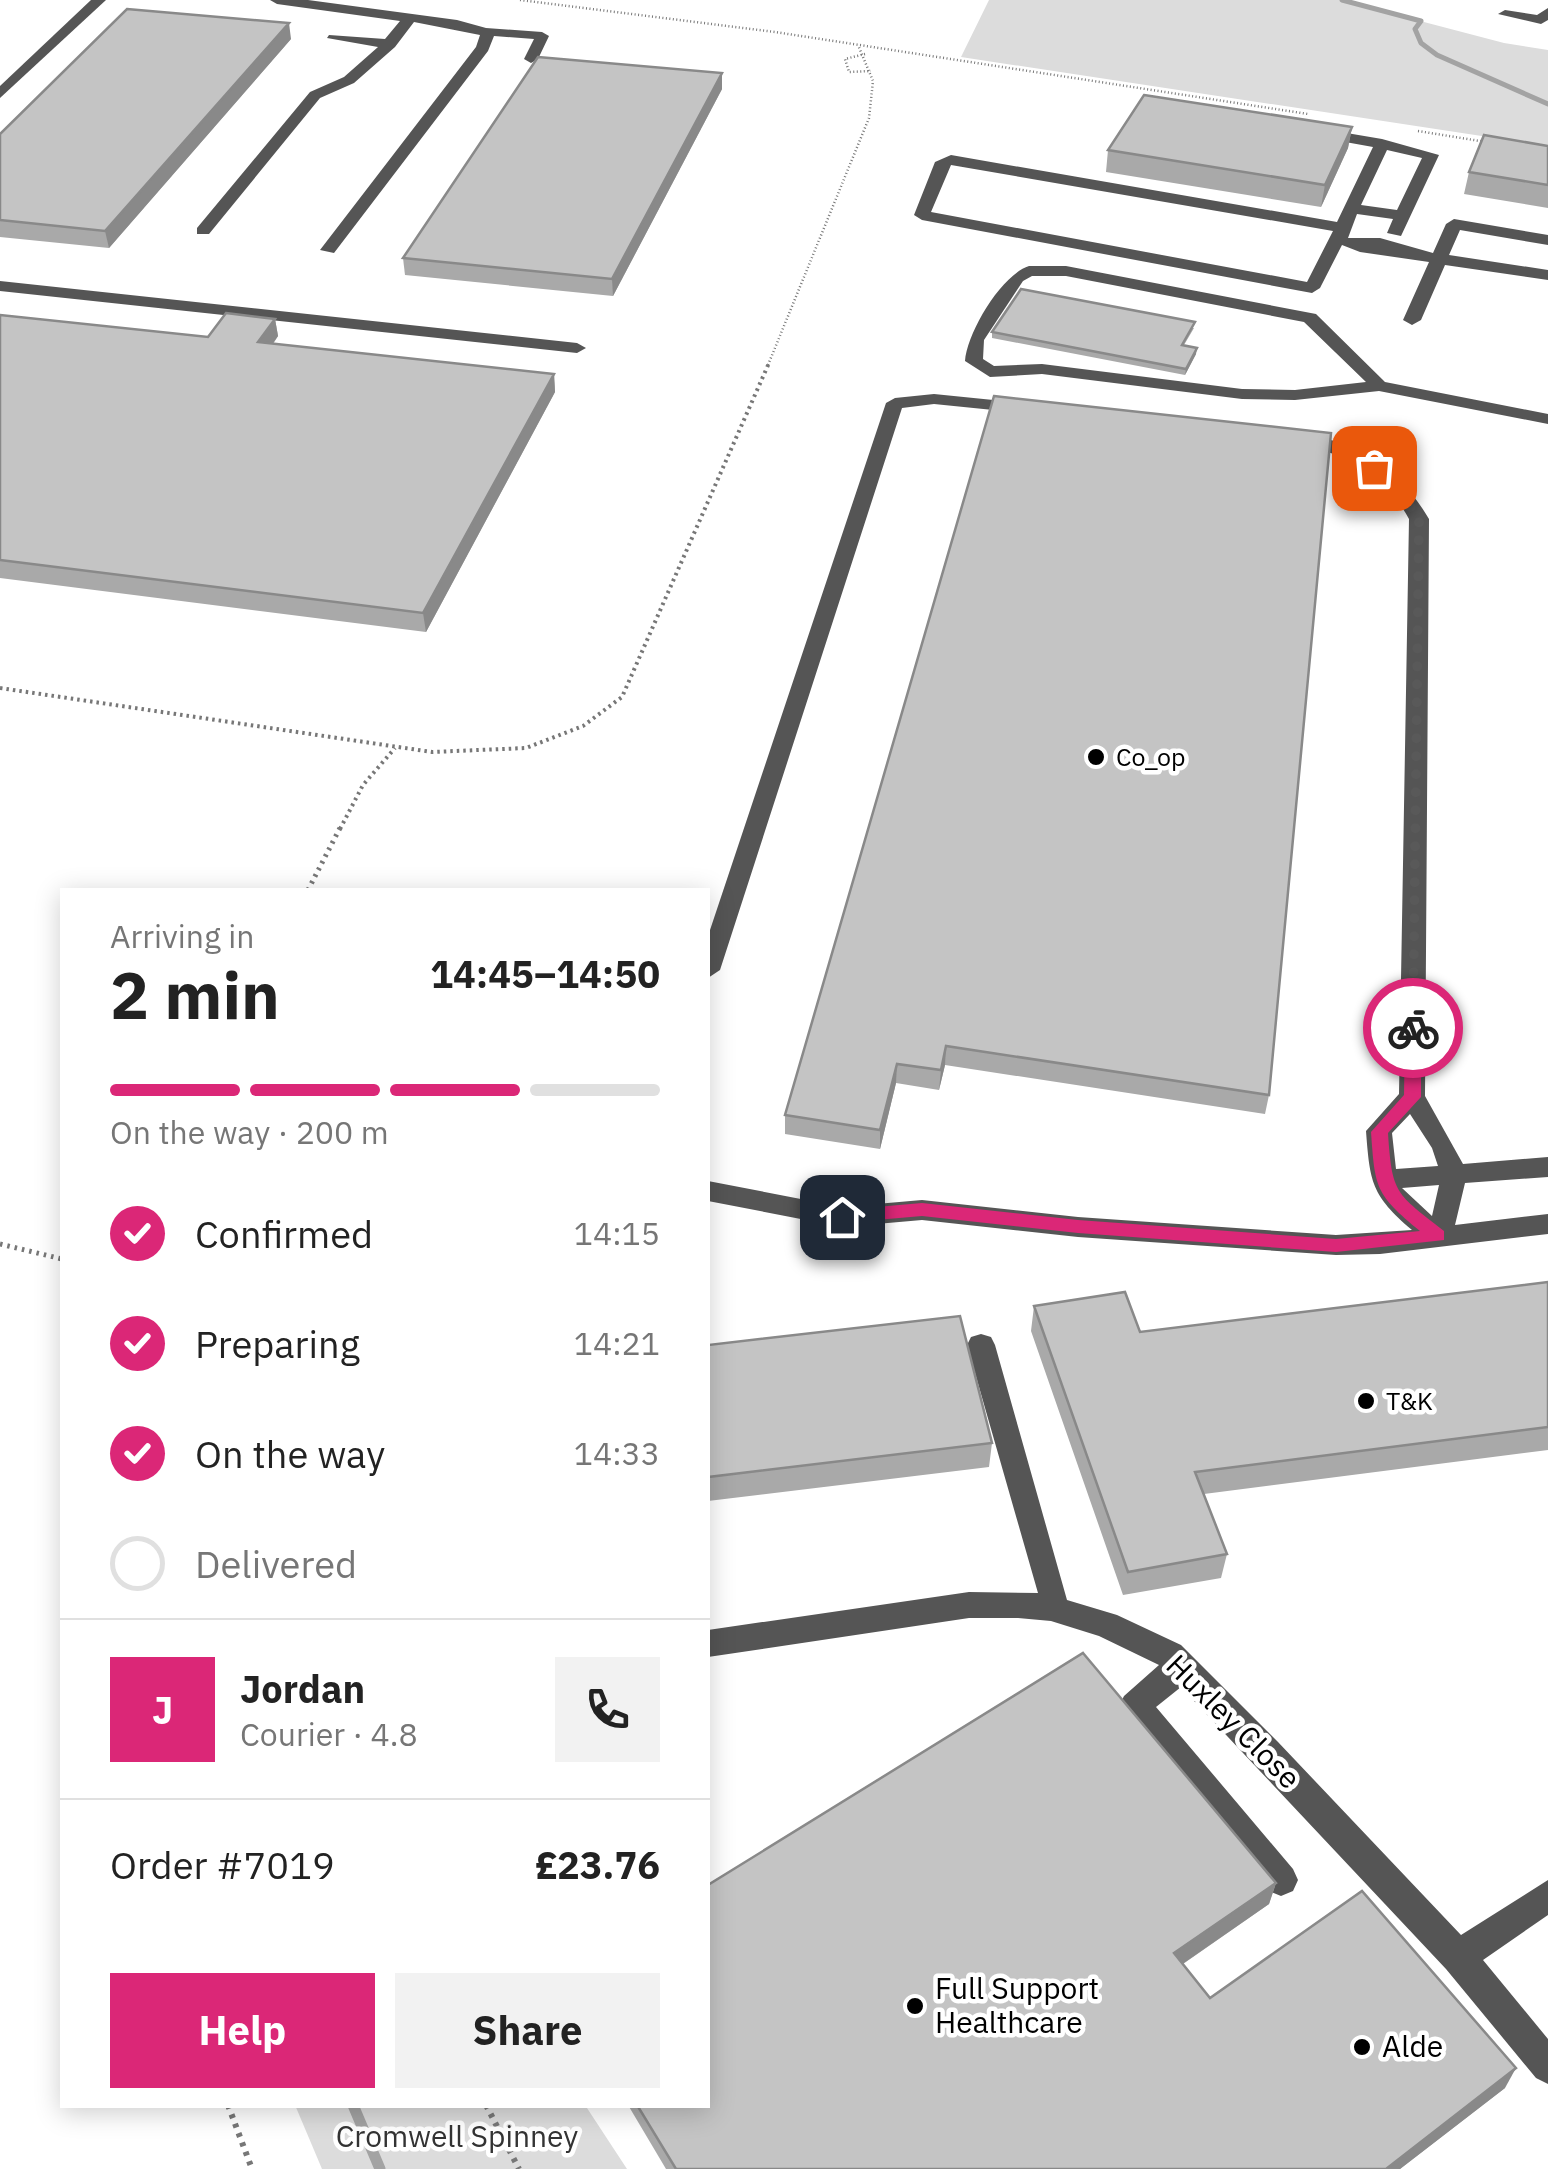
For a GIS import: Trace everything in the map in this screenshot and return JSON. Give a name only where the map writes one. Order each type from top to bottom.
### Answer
[{"type":"street","points":[[0,94],[99,0]]},
{"type":"street","points":[[277,0],[411,17],[485,32],[542,36],[532,59]]},
{"type":"street","points":[[1505,14],[1541,20],[1548,12],[1517,0]]},
{"type":"street","points":[[203,231],[315,95],[349,80],[390,44],[411,17]]},
{"type":"street","points":[[328,250],[483,48],[488,37],[485,32]]},
{"type":"street","points":[[334,38],[390,44]]},
{"type":"street","points":[[1305,131],[1432,155],[1395,234]]},
{"type":"street","points":[[1382,144],[1352,208],[1344,236],[1312,288],[922,215],[943,162],[951,160],[1344,236],[1374,250],[1548,275]]},
{"type":"street","points":[[1352,208],[1403,216]]},
{"type":"street","points":[[1412,320],[1454,224],[1548,240]]},
{"type":"street","points":[[1379,386],[1335,338],[1310,318],[1066,272],[1028,270],[1017,278],[975,340],[974,362],[990,372],[1042,369],[1242,394],[1294,395],[1379,386],[1548,419]]},
{"type":"street","points":[[0,286],[576,348]]},
{"type":"street","points":[[710,964],[895,403],[934,398],[1053,411]]},
{"type":"street","points":[[1272,435],[1332,442],[1352,451],[1396,486],[1419,519],[1412,1097],[1450,1156],[1455,1174],[1450,1204],[1438,1236]]},
{"type":"street","points":[[1412,1097],[1379,1132],[1383,1180],[1394,1200],[1438,1236]]},
{"type":"street","points":[[1383,1180],[1548,1167]]},
{"type":"street","points":[[710,1190],[842,1217],[922,1210],[1336,1245],[1548,1224]]},
{"type":"street","points":[[981,1345],[1053,1592],[1051,1608]]},
{"type":"street","name":"Huxley Close","points":[[710,1644],[969,1605],[1051,1608],[1106,1625],[1170,1655],[1458,1957],[1548,2066]]},
{"type":"street","points":[[1185,1668],[1135,1706],[1281,1880]]},
{"type":"street","points":[[1458,1957],[1548,1896]]},
{"type":"path","points":[[520,0],[858,45],[1311,114]]},
{"type":"path","points":[[0,688],[432,752],[526,748],[582,726],[622,697],[700,527],[862,144],[872,112],[871,71],[858,45]]},
{"type":"path","points":[[865,54],[845,59],[849,72],[871,71]]},
{"type":"path","points":[[1410,130],[1489,142]]},
{"type":"path","points":[[309,888],[363,785],[396,747]]},
{"type":"path","points":[[0,1244],[60,1259]]},
{"type":"path","points":[[229,2108],[252,2169]]},
{"type":"path","points":[[488,2108],[519,2169]]},
{"type":"green space","points":[[989,0],[1340,0],[1504,43],[1548,50],[1548,146],[961,57]]},
{"type":"green space","name":"Cromwell Spinney","points":[[296,2108],[587,2108],[627,2169],[322,2169]]},
{"type":"building","points":[[127,9],[289,23],[105,231],[0,220],[0,134]]},
{"type":"building","points":[[538,57],[722,73],[612,279],[403,258]]},
{"type":"building","points":[[1144,95],[1352,127],[1325,185],[1108,150]]},
{"type":"building","points":[[1484,135],[1548,146],[1548,185],[1469,172]]},
{"type":"building","points":[[1021,289],[1195,322],[1182,345],[1197,348],[1186,369],[992,332]]},
{"type":"building","points":[[226,313],[275,319],[258,342],[554,374],[423,613],[0,560],[0,315],[208,337]]},
{"type":"building","name":"Co_op","points":[[994,396],[1331,433],[1269,1095],[946,1046],[941,1070],[897,1064],[880,1130],[785,1115]]},
{"type":"building","points":[[1548,1282],[1548,1427],[1195,1472],[1227,1554],[1128,1572],[1034,1306],[1125,1292],[1140,1332]]},
{"type":"building","points":[[960,1316],[992,1443],[710,1477],[710,1345]]},
{"type":"building","name":"Full Support Healthcare","points":[[1083,1653],[1276,1883],[1174,1953],[1210,1998],[1362,1891],[1516,2068],[1386,2169],[676,2169],[639,2108],[710,2108],[710,1884]]},
{"type":"waterway","points":[[1342,0],[1421,21],[1415,29],[1421,43],[1437,55],[1548,104]]},
{"type":"waterway","points":[[354,2108],[380,2169]]},
{"type":"way so far","points":[[1374,468],[1396,486],[1419,519],[1413,1028]]},
{"type":"place","name":"Co_op","points":[[1096,757]]},
{"type":"place","name":"T&K","points":[[1366,1401]]},
{"type":"place","name":"Full Support Healthcare","points":[[915,2006]]},
{"type":"place","name":"Alde","points":[[1362,2047]]},
{"type":"route","points":[[842,1217],[946,1211],[1078,1226],[1336,1245],[1438,1236],[1394,1200],[1383,1180],[1379,1132],[1412,1097],[1413,1028]]}]
